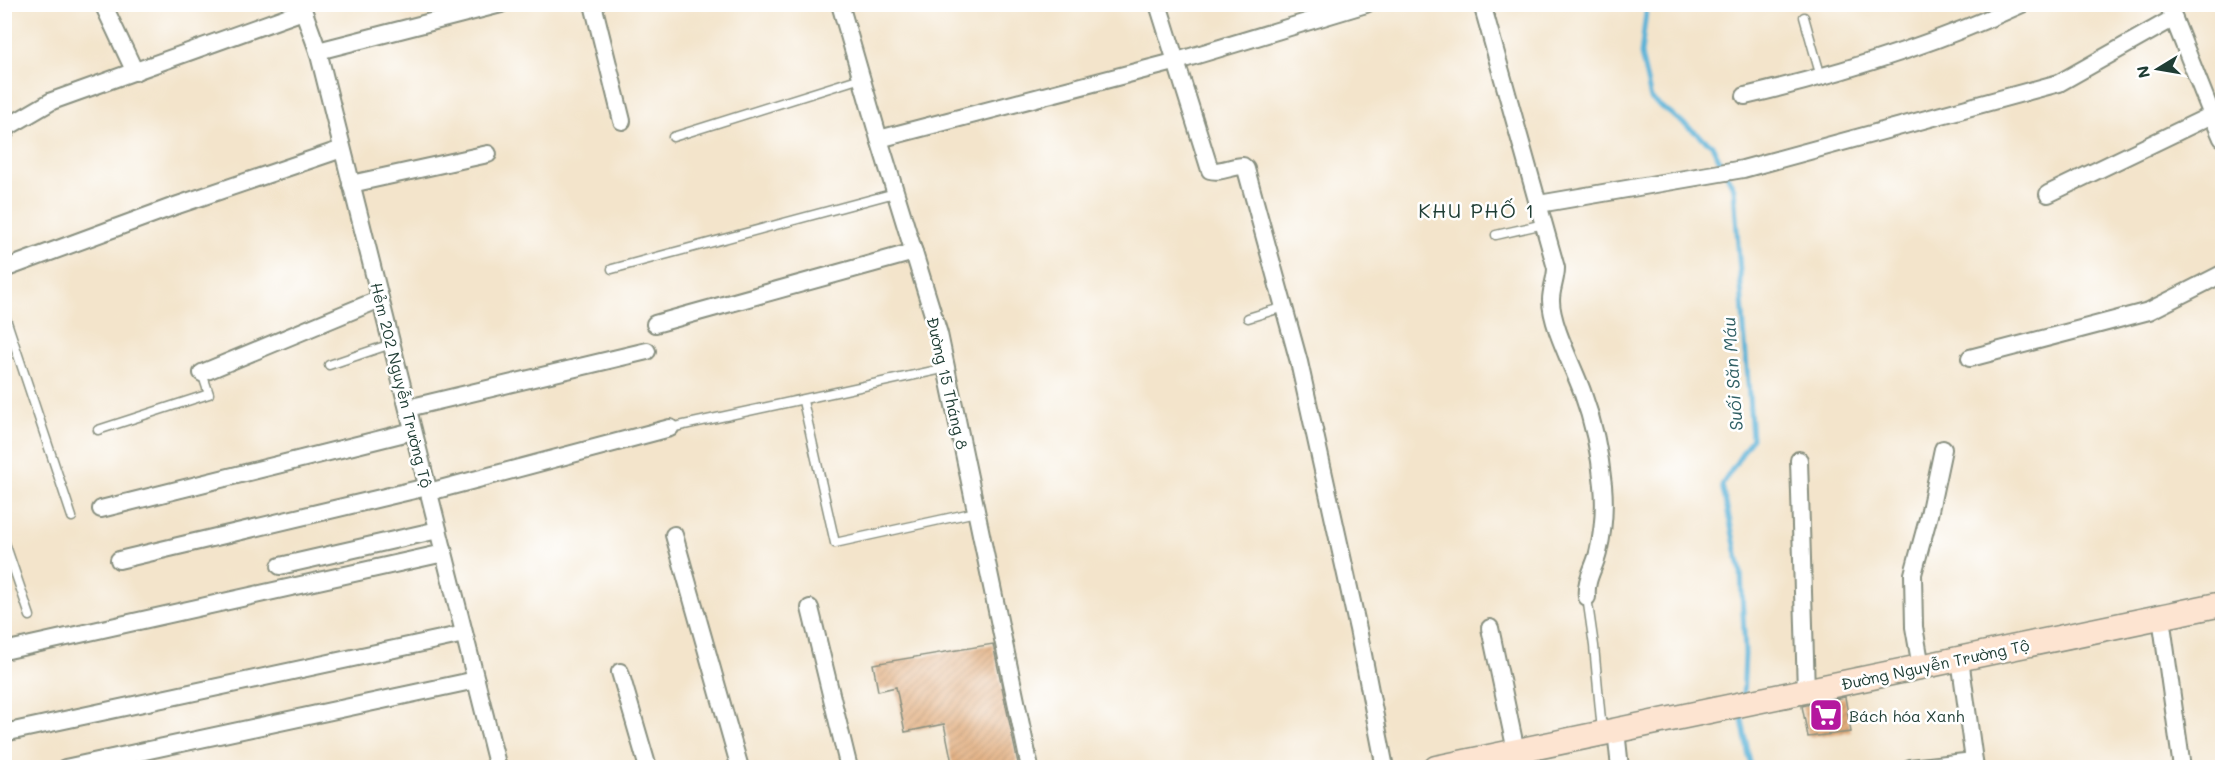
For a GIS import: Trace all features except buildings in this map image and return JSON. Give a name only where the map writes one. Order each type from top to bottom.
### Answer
[{"type":"main road","name":"Đường Nguyễn Trường Tộ","points":[[1436,768],[1466,764],[1609,731],[2223,604]]},
{"type":"street","points":[[103,4],[135,72]]},
{"type":"street","points":[[318,51],[501,4]]},
{"type":"street","points":[[593,4],[622,121]]},
{"type":"street","name":"Đường 15 Tháng 8","points":[[840,4],[939,334],[1030,768]]},
{"type":"street","points":[[1158,4],[1174,62],[1210,170],[1214,172],[1239,166],[1246,169],[1299,362],[1353,606],[1385,768]]},
{"type":"street","points":[[879,139],[1174,62],[1366,4]]},
{"type":"street","points":[[1482,4],[1556,268],[1551,300],[1555,320],[1583,393],[1600,461],[1603,528],[1598,555],[1587,580],[1587,597]]},
{"type":"street","points":[[1744,96],[1821,77],[1971,28],[2022,4]]},
{"type":"street","points":[[6,125],[52,101],[302,8]]},
{"type":"street","name":"Hẻm 202 Nguyễn Trường Tộ","points":[[302,8],[318,51],[498,768]]},
{"type":"street","points":[[1539,204],[1743,169],[2059,83],[2171,11],[2212,116],[2223,138]]},
{"type":"street","points":[[2048,194],[2212,116]]},
{"type":"street","points":[[4,269],[172,207],[342,149]]},
{"type":"street","points":[[351,184],[488,154]]},
{"type":"street","points":[[655,324],[914,252]]},
{"type":"street","points":[[1970,357],[2149,311],[2223,274]]},
{"type":"street","points":[[202,373],[380,299]]},
{"type":"street","points":[[408,408],[647,351]]},
{"type":"street","points":[[119,560],[428,490],[670,428]]},
{"type":"street","points":[[101,509],[413,431]]},
{"type":"street","points":[[1921,667],[1914,627],[1913,573],[1929,515],[1943,449]]},
{"type":"street","points":[[1800,460],[1806,691]]},
{"type":"street","points":[[280,566],[438,530]]},
{"type":"street","points":[[674,535],[740,768]]},
{"type":"street","points":[[4,651],[444,554]]},
{"type":"street","points":[[810,608],[849,768]]},
{"type":"street","points":[[2161,617],[2182,768]]},
{"type":"street","points":[[1490,628],[1516,751]]},
{"type":"street","points":[[4,733],[464,634]]},
{"type":"street","points":[[1910,768],[1974,764],[1960,659]]},
{"type":"street","points":[[620,672],[648,768]]},
{"type":"street","points":[[65,768],[476,680]]},
{"type":"street","points":[[1609,731],[1620,768]]},
{"type":"lane","points":[[1803,17],[1821,77]]},
{"type":"lane","points":[[673,137],[861,78]]},
{"type":"lane","points":[[612,269],[896,193]]},
{"type":"lane","points":[[1496,235],[1544,224]]},
{"type":"lane","points":[[1248,318],[1284,307]]},
{"type":"lane","points":[[4,313],[72,517]]},
{"type":"lane","points":[[329,364],[391,344]]},
{"type":"lane","points":[[670,428],[947,368]]},
{"type":"lane","points":[[98,430],[209,394],[202,373]]},
{"type":"lane","points":[[803,401],[835,543],[976,512]]},
{"type":"lane","points":[[4,540],[30,616]]},
{"type":"lane","points":[[1587,597],[1609,731]]},
{"type":"waterway","name":"Suối Săn Máu","points":[[1647,4],[1641,54],[1651,99],[1712,145],[1734,189],[1752,438],[1722,485],[1741,573],[1745,654],[1743,699]]},
{"type":"waterway","name":"Suối Săn Máu","points":[[1742,711],[1751,768]]},
{"type":"place","name":"Bách hóa Xanh","points":[[1826,715]]},
{"type":"district","name":"KHU PHỐ 1","points":[[1477,210]]}]
